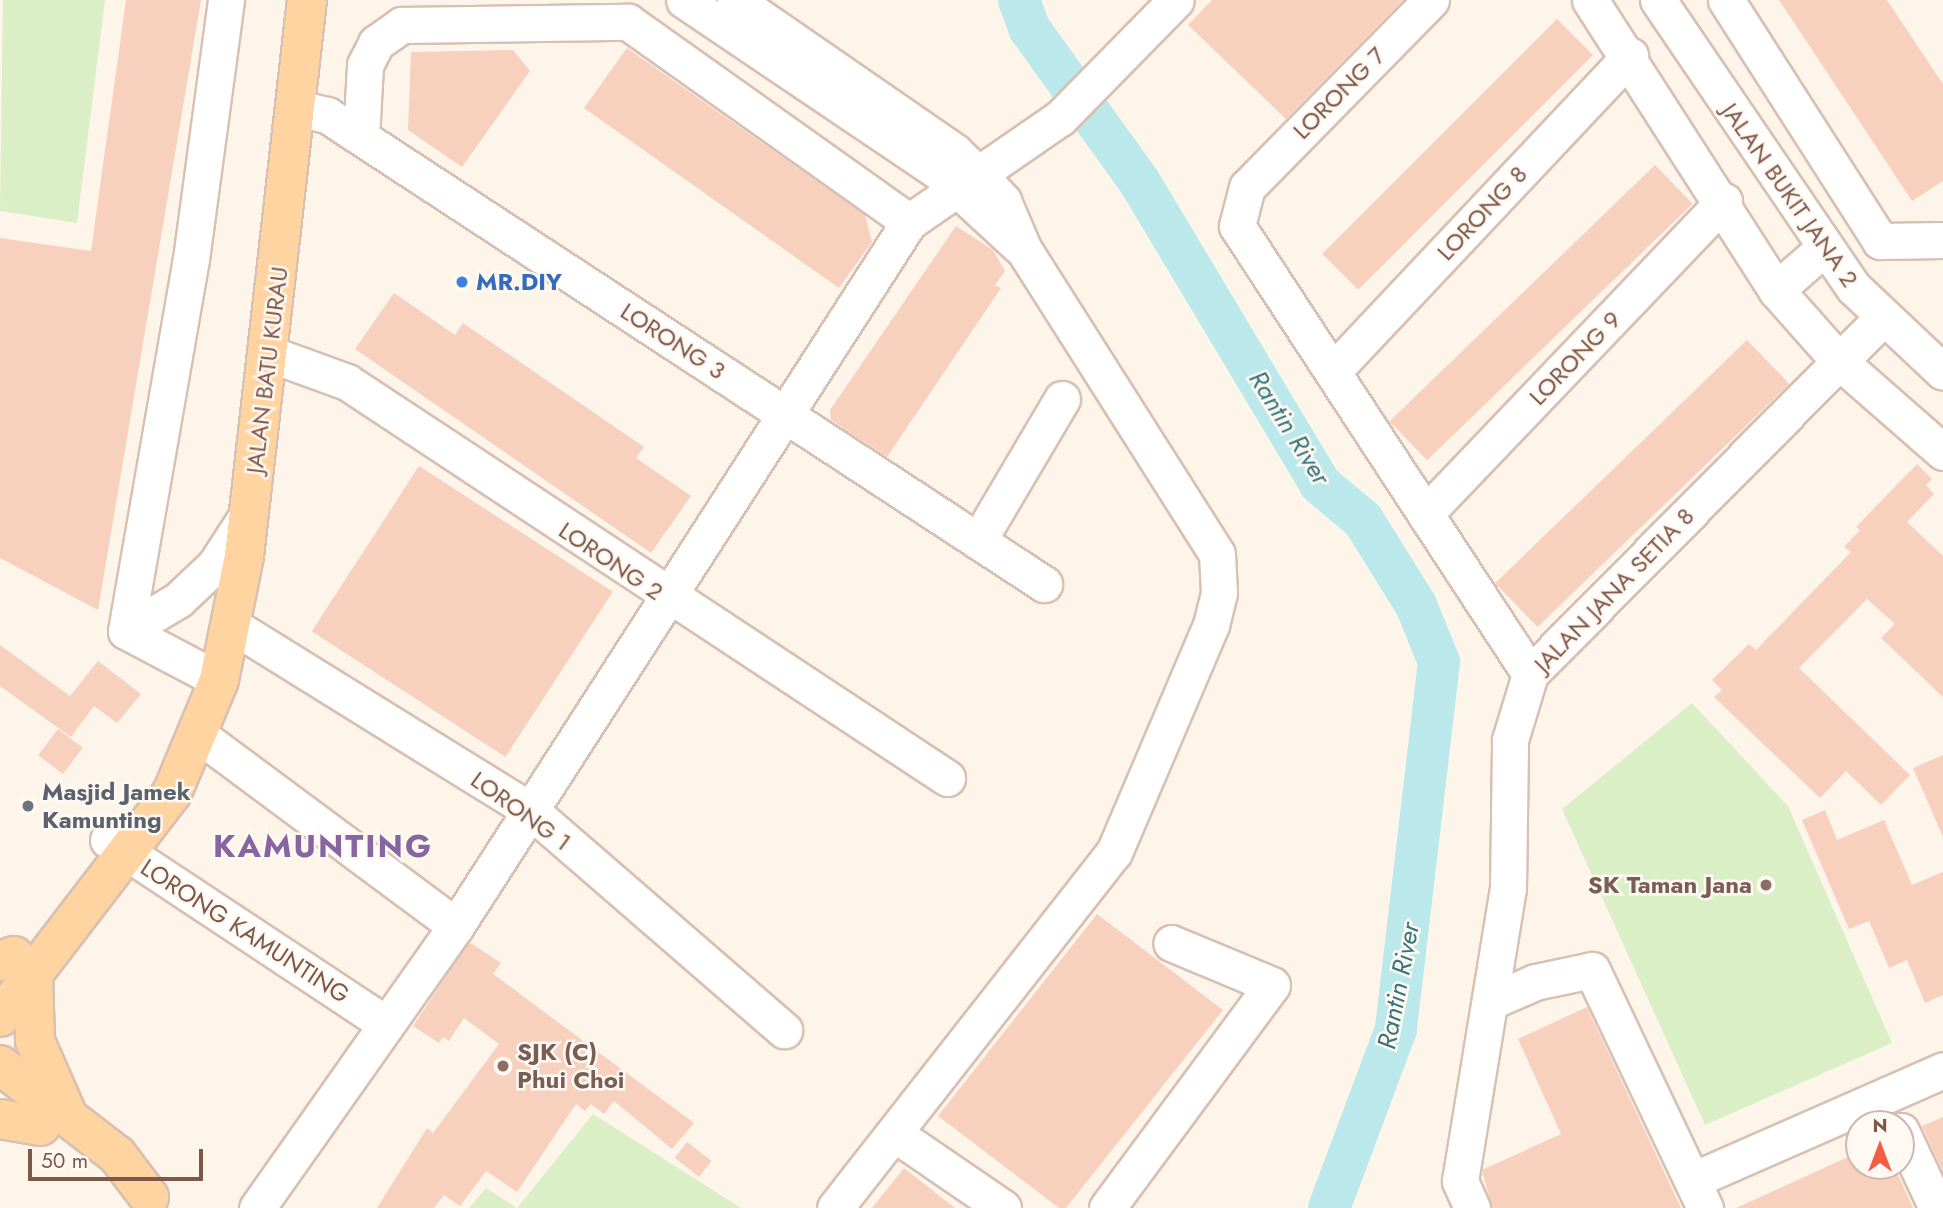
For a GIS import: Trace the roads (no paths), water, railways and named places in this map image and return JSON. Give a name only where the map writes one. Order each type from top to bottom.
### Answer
[{"type":"main road","name":"JALAN BATU KURAU","points":[[0,1017],[12,966],[117,846],[172,793],[219,680],[233,626],[250,511],[312,5]]},
{"type":"main road","points":[[12,966],[35,1041],[55,1122]]},
{"type":"main road","points":[[0,1065],[55,1122]]},
{"type":"main road","points":[[0,1094],[117,1155],[156,1203]]},
{"type":"main road","points":[[0,1119],[55,1122]]},
{"type":"street","points":[[126,631],[191,258],[226,0]]},
{"type":"street","points":[[684,0],[969,183]]},
{"type":"street","points":[[735,0],[955,152],[969,183],[1024,250],[1202,524],[1217,554],[1219,593],[1114,852],[835,1208]]},
{"type":"street","points":[[257,1208],[383,1023],[456,926],[531,811],[663,596],[909,222],[1060,118],[1106,76],[1176,0]]},
{"type":"street","name":"LORONG 7","points":[[1334,370],[1237,226],[1247,187],[1431,0]]},
{"type":"street","points":[[1590,0],[1630,56],[1724,201],[1776,290],[1839,361],[1943,452]]},
{"type":"street","name":"JALAN BUKIT JANA 2","points":[[1658,0],[1824,248],[1881,319],[1943,372]]},
{"type":"street","points":[[1726,0],[1880,241],[1943,240]]},
{"type":"street","points":[[362,137],[365,65],[376,43],[402,25],[628,22],[909,222]]},
{"type":"street","name":"LORONG 8","points":[[1334,370],[1630,56]]},
{"type":"street","name":"LORONG 3","points":[[298,108],[327,115],[362,137],[1044,584]]},
{"type":"street","name":"LORONG 9","points":[[1425,514],[1724,201]]},
{"type":"street","points":[[1776,290],[1824,248]]},
{"type":"street","name":"JALAN JANA SETIA 8","points":[[1466,1194],[1507,889],[1510,740],[1531,674],[1881,319]]},
{"type":"street","name":"LORONG 2","points":[[270,355],[347,382],[663,596],[947,778]]},
{"type":"street","points":[[1334,370],[1531,674]]},
{"type":"street","points":[[978,541],[1062,399]]},
{"type":"street","points":[[126,631],[178,600],[215,565],[250,511]]},
{"type":"street","name":"LORONG 1","points":[[233,626],[531,811],[784,1030]]},
{"type":"street","points":[[126,631],[219,680]]},
{"type":"street","points":[[196,733],[456,926]]},
{"type":"street","name":"LORONG KAMUNTING","points":[[117,846],[383,1023]]},
{"type":"street","points":[[1107,1208],[1272,985],[1171,943]]},
{"type":"street","points":[[1494,1000],[1535,982],[1592,970],[1699,1194],[1845,1130]]},
{"type":"street","points":[[1891,1110],[1943,1070]]},
{"type":"street","points":[[895,1133],[1003,1208]]},
{"type":"street","points":[[1915,1161],[1937,1208]]},
{"type":"waterway","name":"Rantin River","points":[[1019,0],[1029,28],[1139,181],[1320,484],[1363,520],[1416,605],[1439,662],[1396,1029],[1329,1208]]},
{"type":"place","name":"MR.DIY","points":[[462,282]]},
{"type":"place","name":"Masjid Jamek Kamunting","points":[[28,806]]},
{"type":"place","name":"SK Taman Jana","points":[[1766,885]]},
{"type":"place","name":"SJK (C) Phui Choi","points":[[503,1066]]},
{"type":"district","name":"KAMUNTING","points":[[323,846]]}]
